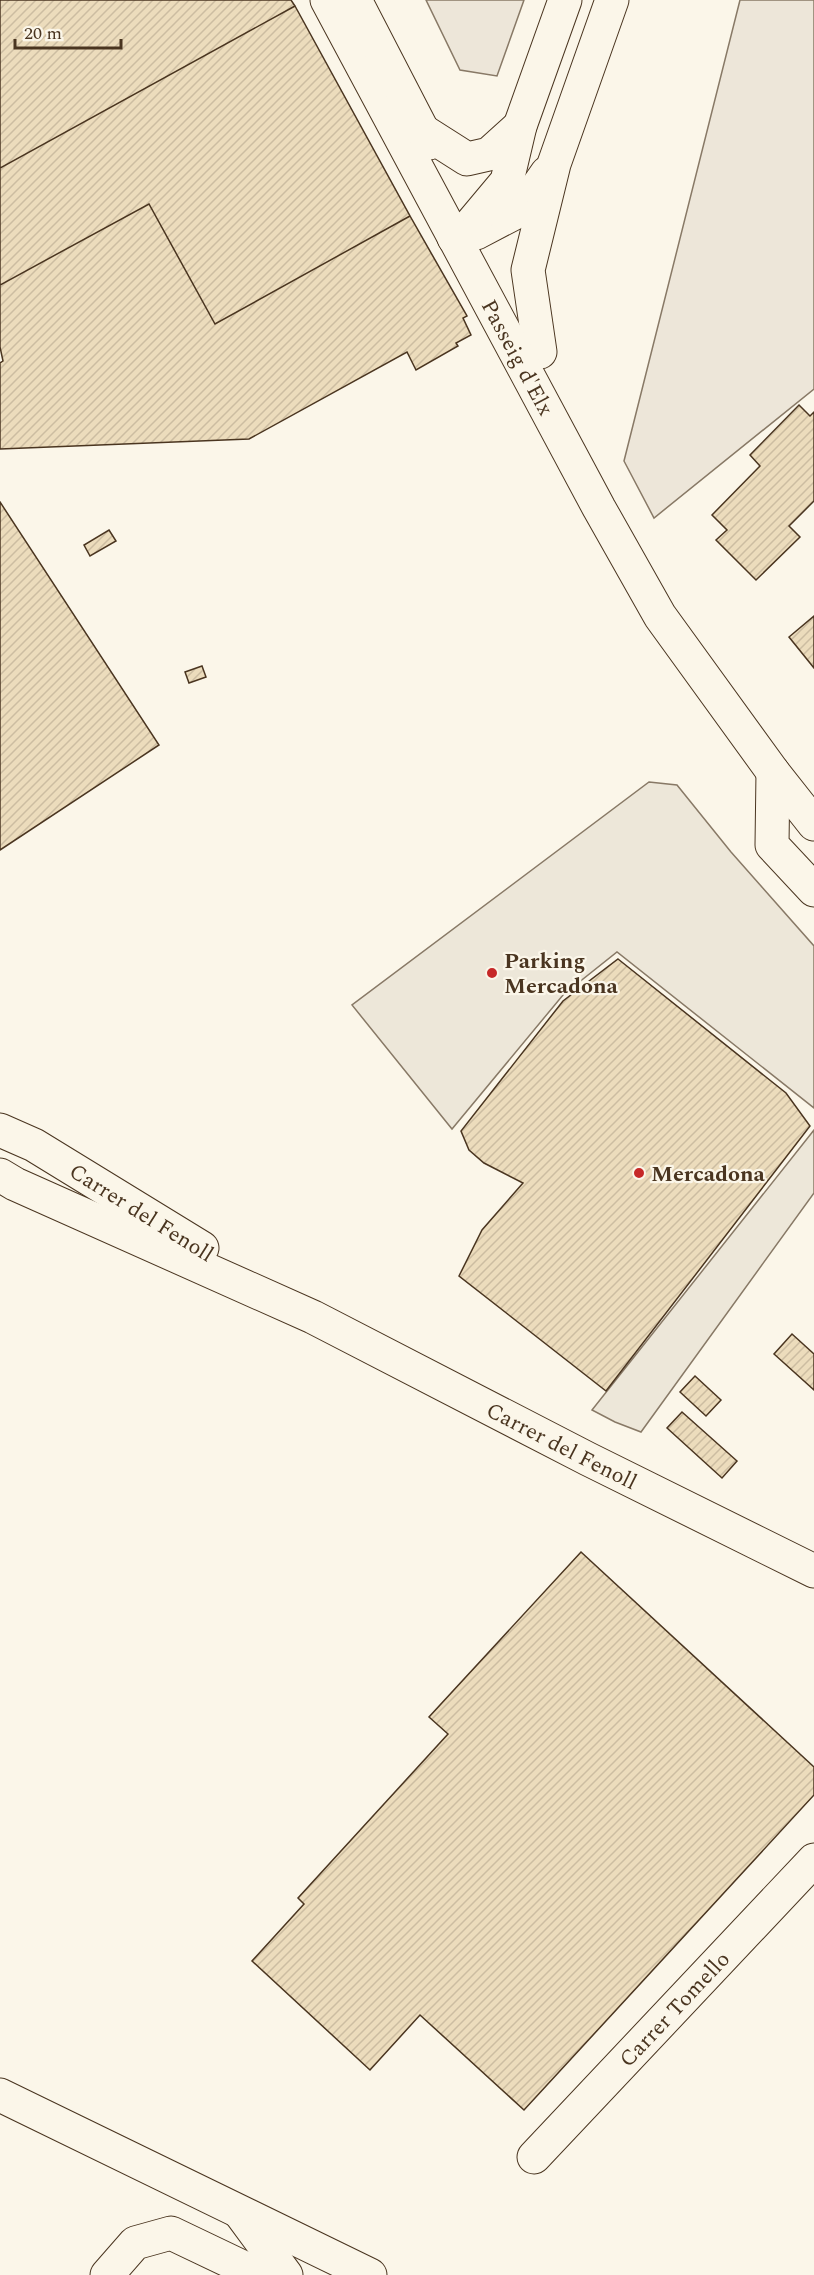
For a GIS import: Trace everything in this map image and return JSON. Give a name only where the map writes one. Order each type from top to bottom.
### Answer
[{"type":"main road","name":"Passeig d'Elx","points":[[327,0],[540,352],[725,705]]},
{"type":"main road","name":"Passeig d'Elx","points":[[355,0],[423,131],[467,232],[599,508],[660,616],[773,772],[814,824]]},
{"type":"main road","points":[[467,232],[507,181],[520,126],[565,0]]},
{"type":"main road","points":[[540,352],[528,270],[554,164],[612,0]]},
{"type":"main road","points":[[423,131],[467,159],[489,154],[520,126]]},
{"type":"main road","points":[[467,232],[522,209],[554,164]]},
{"type":"main road","points":[[773,772],[772,845],[814,890]]},
{"type":"main road","name":"Carrer del Fenoll","points":[[0,1130],[34,1145],[313,1317]]},
{"type":"main road","name":"Carrer del Fenoll","points":[[0,1175],[15,1184],[313,1317],[588,1459],[814,1571]]},
{"type":"main road","name":"Carrer Tomello","points":[[534,2157],[814,1860]]},
{"type":"main road","points":[[0,2096],[370,2275]]},
{"type":"main road","points":[[238,2210],[286,2275]]},
{"type":"main road","points":[[107,2275],[135,2243],[171,2233],[259,2275]]},
{"type":"shaded area","points":[[426,0],[524,0],[497,76],[460,70]]},
{"type":"shaded area","points":[[740,0],[814,0],[814,389],[654,518],[624,461]]},
{"type":"shaded area","name":"Parking Mercadona","points":[[649,782],[677,785],[731,852],[814,946],[814,1108],[617,952],[563,995],[452,1129],[352,1005]]},
{"type":"shaded area","points":[[814,1130],[814,1193],[641,1432],[592,1410]]},
{"type":"building","points":[[0,0],[291,0],[295,6],[0,168]]},
{"type":"building","points":[[295,6],[410,216],[215,324],[149,204],[0,285],[0,168]]},
{"type":"building","points":[[149,204],[215,324],[410,216],[467,316],[463,318],[471,335],[456,343],[458,346],[416,370],[407,352],[249,439],[0,449],[0,363],[3,361],[0,347],[0,285]]},
{"type":"building","points":[[799,405],[810,416],[814,412],[814,501],[789,526],[800,537],[756,580],[716,540],[727,530],[712,515],[760,466],[750,455]]},
{"type":"building","points":[[0,502],[159,745],[0,850]]},
{"type":"building","points":[[109,530],[116,541],[90,556],[84,545]]},
{"type":"building","points":[[814,616],[814,668],[789,637]]},
{"type":"building","points":[[202,666],[206,677],[189,683],[185,672]]},
{"type":"building","name":"Mercadona","points":[[618,959],[786,1093],[810,1126],[606,1391],[459,1276],[482,1230],[523,1183],[484,1163],[469,1150],[461,1131],[563,1001]]},
{"type":"building","points":[[792,1334],[814,1354],[814,1390],[774,1354]]},
{"type":"building","points":[[695,1376],[721,1400],[706,1416],[680,1392]]},
{"type":"building","points":[[682,1412],[737,1461],[722,1478],[667,1428]]},
{"type":"building","points":[[581,1552],[814,1767],[814,1795],[524,2110],[420,2015],[370,2070],[252,1961],[304,1904],[298,1898],[448,1734],[429,1717]]},
{"type":"place","name":"Parking Mercadona","points":[[492,973]]},
{"type":"place","name":"Mercadona","points":[[639,1173]]}]
